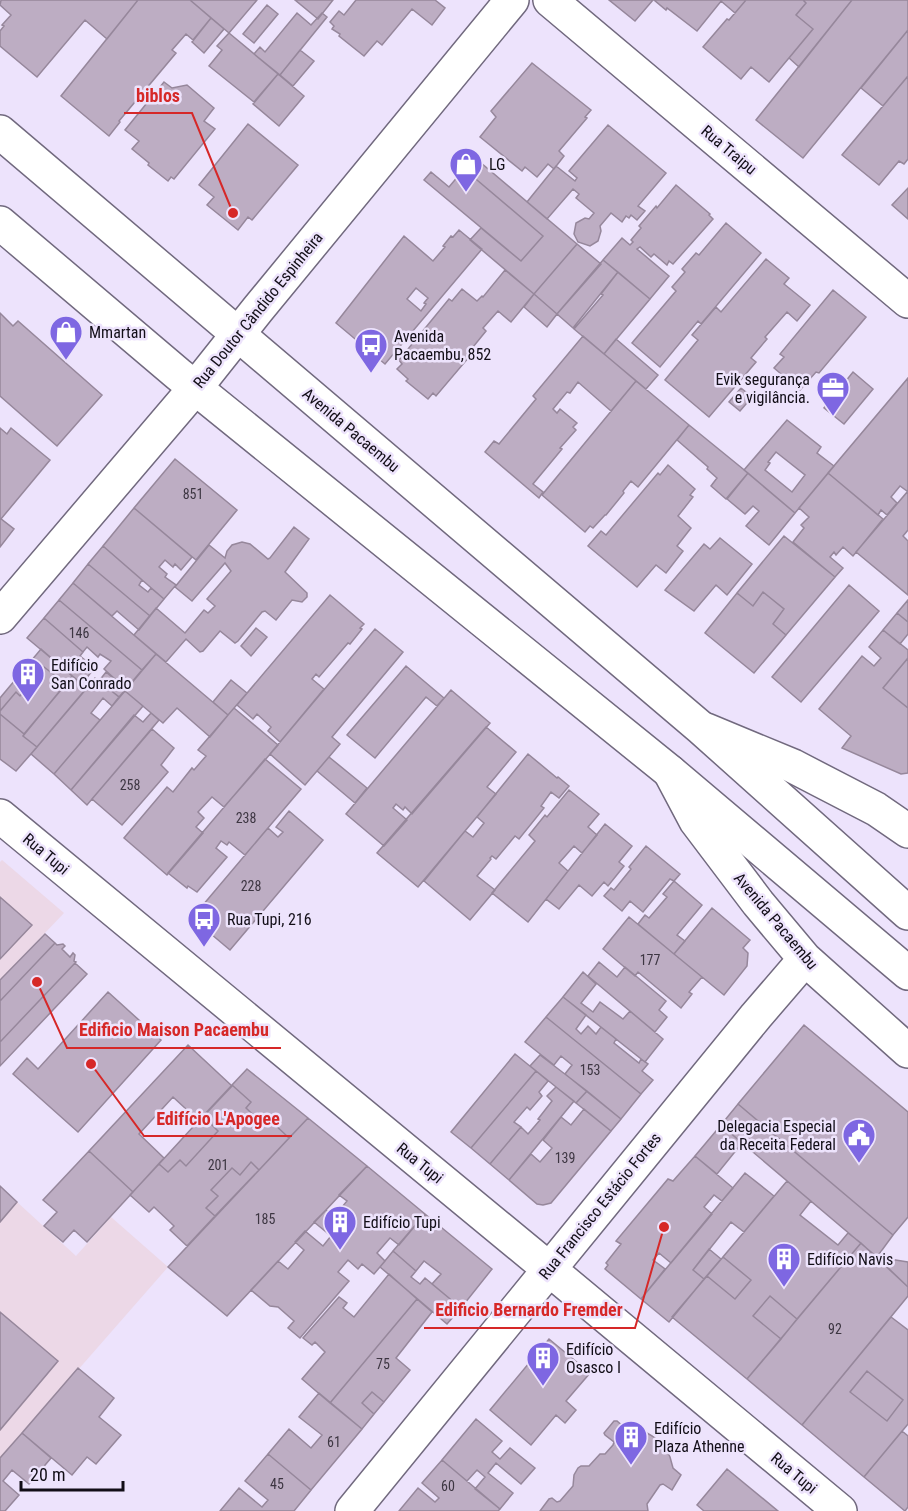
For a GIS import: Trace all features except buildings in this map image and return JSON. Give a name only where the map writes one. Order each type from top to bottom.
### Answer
[{"type":"street","name":"Rua Doutor Cândido Espinheira","points":[[0,617],[196,387],[512,0]]},
{"type":"street","name":"Rua Traipu","points":[[550,0],[908,301]]},
{"type":"street","name":"Avenida Pacaembu","points":[[0,132],[701,728],[908,913]]},
{"type":"street","name":"Avenida Pacaembu","points":[[0,223],[196,387],[669,771],[908,973]]},
{"type":"street","name":"Avenida Pacaembu","points":[[701,728],[793,766],[906,827]]},
{"type":"street","name":"Avenida Pacaembu","points":[[669,771],[696,820],[758,903],[805,959],[908,1051]]},
{"type":"street","name":"Rua Tupi","points":[[0,816],[840,1511]]},
{"type":"street","name":"Rua Francisco Estácio Fortes","points":[[352,1511],[805,959]]},
{"type":"shaded area","points":[[2,860],[64,913],[0,980],[0,862]]},
{"type":"shaded area","points":[[17,1202],[76,1256],[111,1217],[168,1267],[0,1459],[0,1222]]},
{"type":"place","name":"LG","points":[[466,193]]},
{"type":"place","name":"biblos","points":[[233,213]]},
{"type":"place","name":"Mmartan","points":[[66,361]]},
{"type":"place","name":"Avenida Pacaembu, 852","points":[[371,374]]},
{"type":"place","name":"Evik segurança e vigilância.","points":[[833,417]]},
{"type":"place","name":"Edifício San Conrado","points":[[28,703]]},
{"type":"place","name":"Rua Tupi, 216","points":[[204,948]]},
{"type":"place","name":"Edificio Maison Pacaembu","points":[[37,982]]},
{"type":"place","name":"Edifício L'Apogee","points":[[91,1064]]},
{"type":"place","name":"Delegacia Especial da Receita Federal","points":[[859,1164]]},
{"type":"place","name":"Edificio Bernardo Fremder","points":[[664,1227]]},
{"type":"place","name":"Edifício Tupi","points":[[340,1251]]},
{"type":"place","name":"Edifício Navis","points":[[784,1288]]},
{"type":"place","name":"Edifício Osasco I","points":[[543,1387]]},
{"type":"place","name":"Edifício Plaza Athenne","points":[[631,1466]]}]
